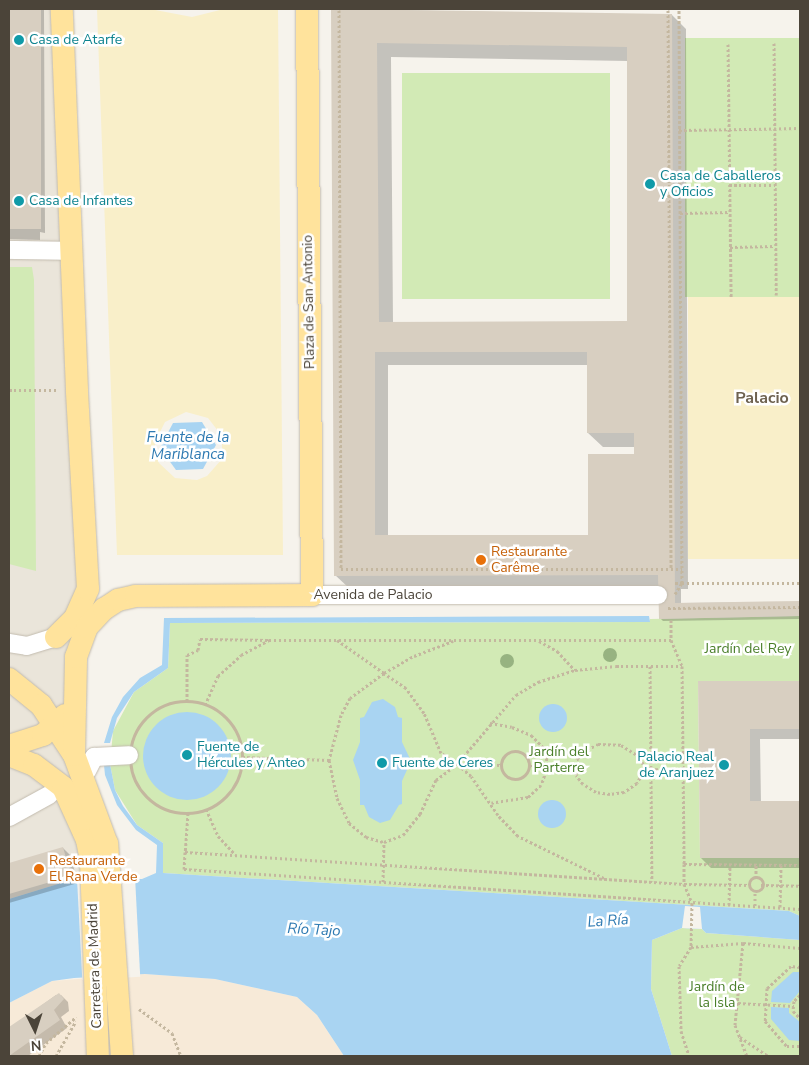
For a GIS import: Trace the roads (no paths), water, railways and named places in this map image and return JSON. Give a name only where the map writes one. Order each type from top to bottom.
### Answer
[{"type":"main road","points":[[62,9],[87,606],[78,647],[72,703],[80,767]]},
{"type":"main road","name":"Plaza de San Antonio","points":[[306,9],[312,595]]},
{"type":"main road","name":"Avenida de Palacio","points":[[87,606],[136,596],[312,595]]},
{"type":"main road","points":[[56,637],[87,606]]},
{"type":"main road","points":[[9,679],[41,705],[57,724],[80,767],[104,833],[102,878]]},
{"type":"main road","points":[[9,746],[43,734],[57,724],[72,703]]},
{"type":"main road","points":[[9,755],[34,765],[63,787],[102,878]]},
{"type":"main road","name":"Carretera de Madrid","points":[[102,878],[107,980],[122,1053]]},
{"type":"main road","name":"Carretera de Madrid","points":[[98,1054],[107,980]]},
{"type":"street","points":[[9,250],[71,251]]},
{"type":"street","name":"Avenida de Palacio","points":[[312,595],[666,599]]},
{"type":"street","points":[[9,643],[27,646],[56,637]]},
{"type":"street","points":[[80,767],[94,757],[130,755]]},
{"type":"street","points":[[9,817],[49,795]]},
{"type":"water","name":"Fuente de la Mariblanca","points":[[202,422],[216,445],[203,469],[176,470],[160,448],[173,423]]},
{"type":"water","points":[[649,616],[650,622],[170,623],[168,668],[134,692],[117,718],[110,743],[104,743],[112,717],[123,697],[140,678],[162,665],[164,618]]},
{"type":"water","name":"Fuente de Ceres","points":[[383,699],[395,707],[398,717],[402,718],[402,742],[411,761],[402,781],[402,804],[399,805],[390,820],[380,823],[369,817],[364,805],[360,805],[360,780],[353,760],[360,742],[360,718],[364,717],[372,702]]},
{"type":"water","points":[[553,704],[563,708],[567,718],[563,728],[553,732],[543,728],[539,718],[543,708]]},
{"type":"water","name":"Fuente de Hércules y Anteo","points":[[187,712],[204,716],[218,725],[227,739],[231,756],[227,773],[218,787],[204,796],[187,800],[170,796],[156,787],[147,773],[143,756],[147,739],[156,725],[170,716]]},
{"type":"water","points":[[110,764],[115,790],[123,806],[137,825],[163,843],[163,873],[789,911],[800,916],[800,940],[706,933],[702,929],[682,928],[652,940],[651,989],[672,1056],[344,1056],[317,1015],[297,997],[215,979],[145,974],[74,978],[52,981],[9,1003],[9,899],[71,880],[142,879],[156,873],[157,845],[136,830],[117,805],[105,775],[104,765]]},
{"type":"water","points":[[552,800],[562,804],[566,814],[562,824],[552,828],[542,824],[538,814],[542,804]]},
{"type":"water","points":[[793,972],[800,972],[800,991],[790,1003],[771,1002],[772,991]]},
{"type":"water","points":[[771,1007],[789,1008],[789,1013],[800,1022],[800,1041],[789,1040],[771,1019]]},
{"type":"place","name":"Casa de Atarfe","points":[[19,40]]},
{"type":"place","name":"Casa de Caballeros y Oficios","points":[[650,184]]},
{"type":"place","name":"Casa de Infantes","points":[[19,201]]},
{"type":"place","name":"Restaurante Carême","points":[[481,560]]},
{"type":"place","name":"Fuente de Hércules y Anteo","points":[[187,755]]},
{"type":"place","name":"Fuente de Ceres","points":[[382,763]]},
{"type":"place","name":"Palacio Real de Aranjuez","points":[[724,765]]},
{"type":"place","name":"Restaurante El Rana Verde","points":[[39,869]]},
{"type":"district","name":"Palacio","points":[[762,398]]},
{"type":"park label","name":"Jardín del Rey","points":[[748,649]]},
{"type":"park label","name":"Jardín del Parterre","points":[[559,760]]},
{"type":"park label","name":"Jardín de la Isla","points":[[717,996]]},
{"type":"water label","name":"La Ría","points":[[608,921]]},
{"type":"water label","name":"Río Tajo","points":[[314,930]]}]
